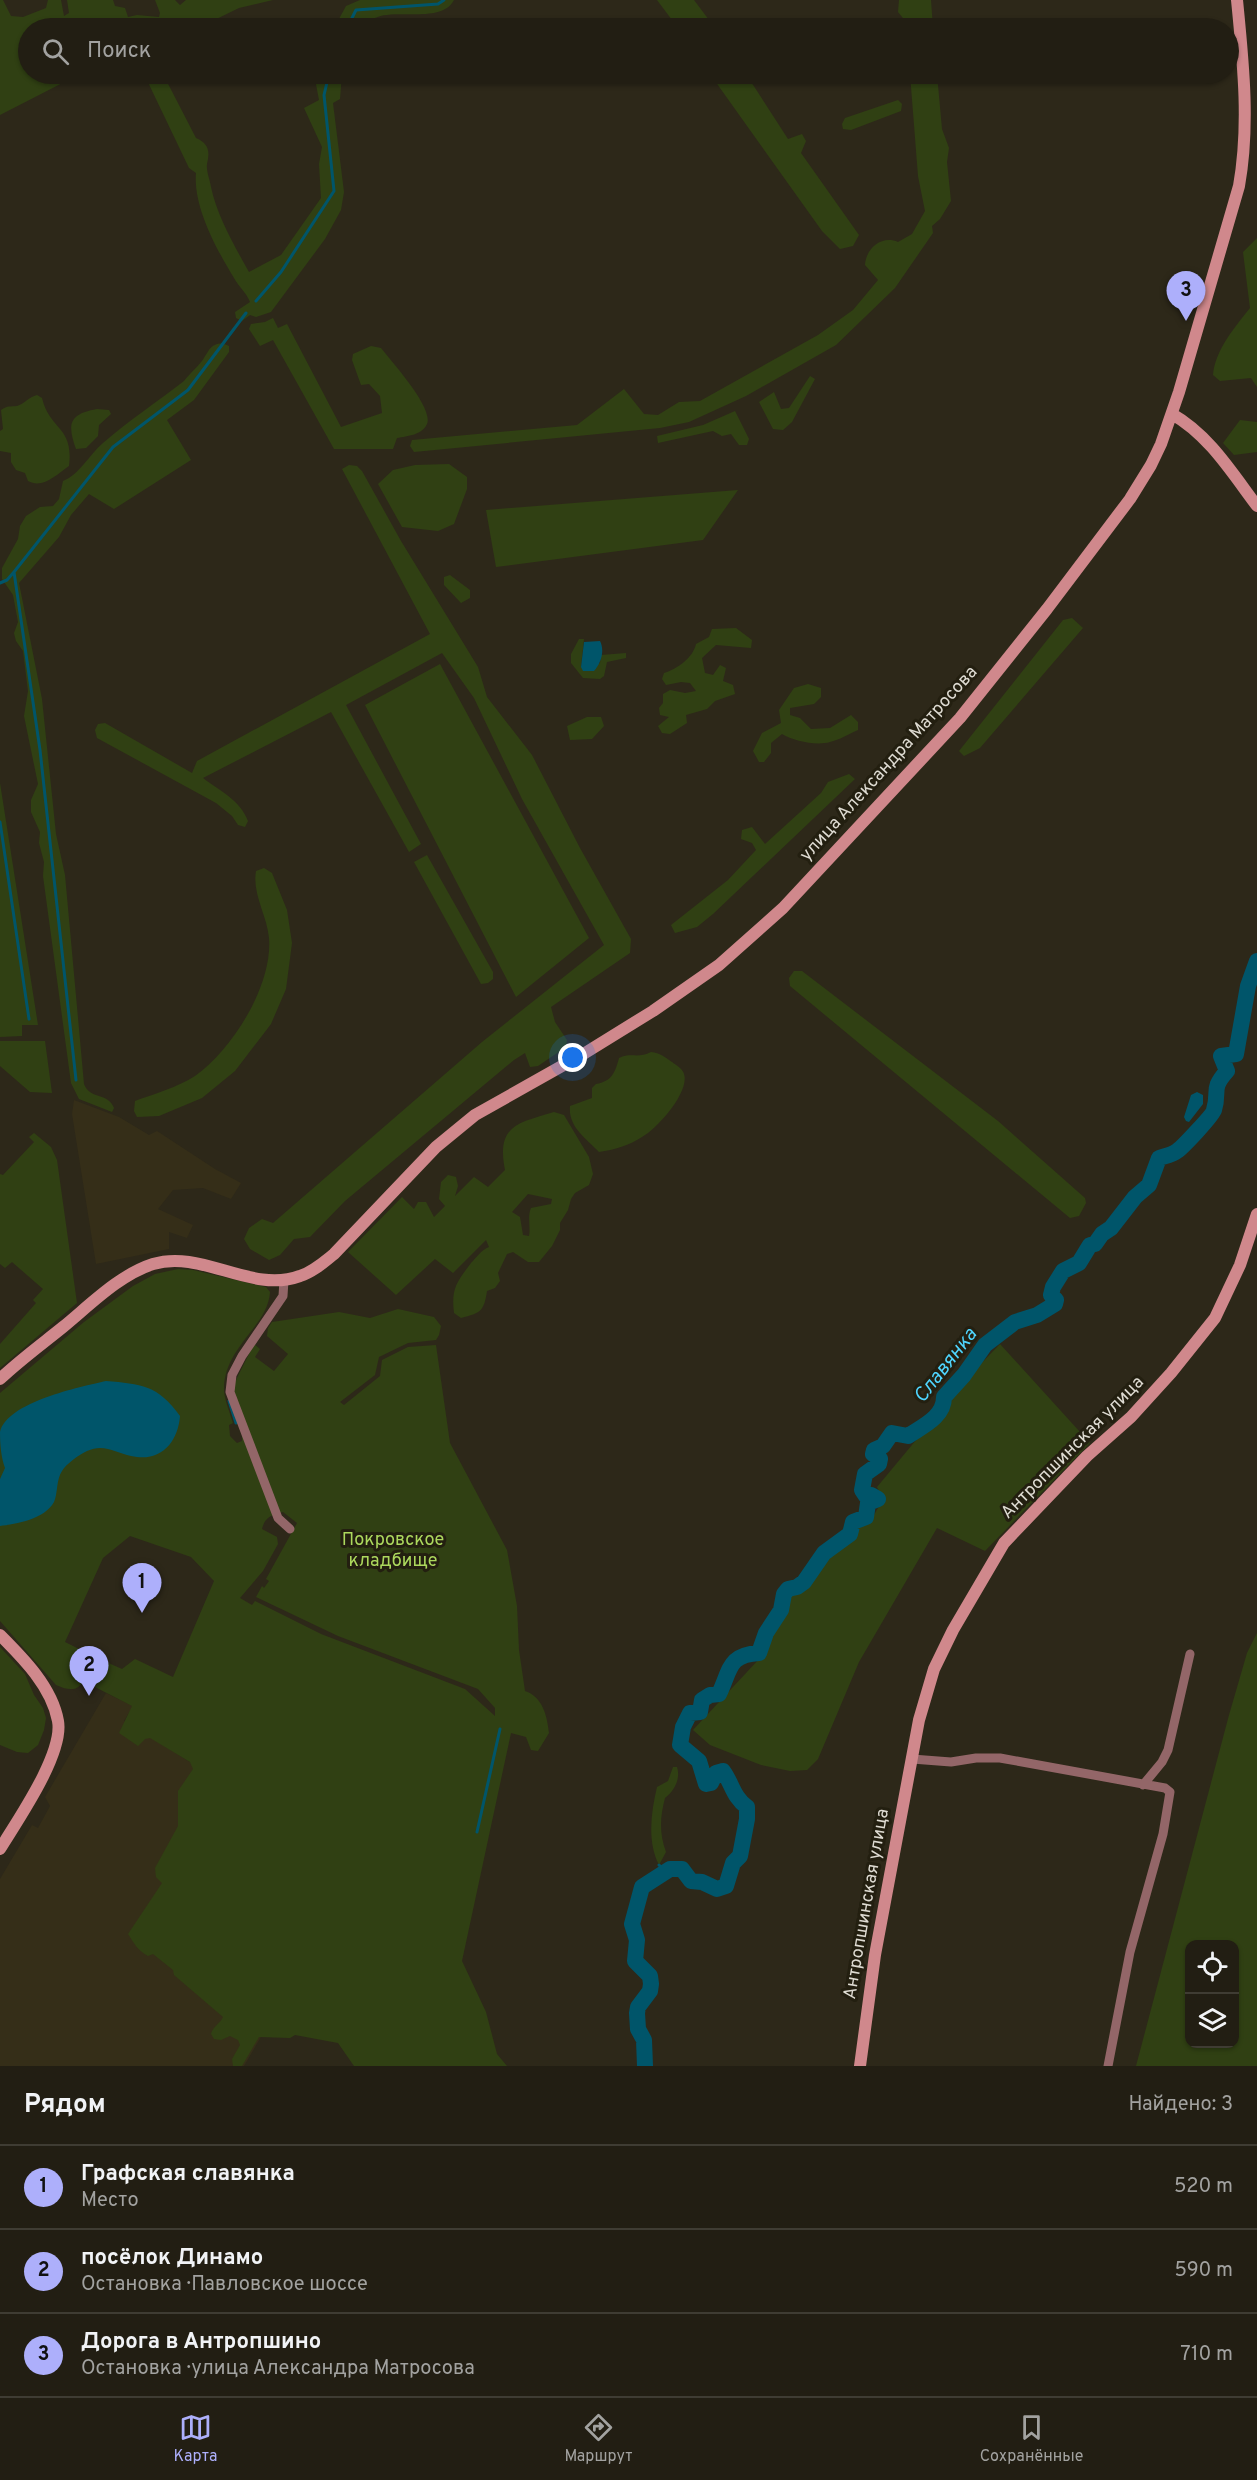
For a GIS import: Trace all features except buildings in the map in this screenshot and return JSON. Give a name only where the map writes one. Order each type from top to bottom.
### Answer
[{"type":"main road","name":"улица Александра Матросова","points":[[1237,0],[1239,18]]},
{"type":"main road","name":"улица Александра Матросова","points":[[284,1280],[301,1276],[334,1254],[436,1147],[475,1115],[585,1053],[653,1011],[719,965],[783,908],[960,718],[1047,609],[1130,499],[1151,465],[1172,414],[1239,186],[1243,163],[1243,56],[1239,19]]},
{"type":"main road","points":[[1172,414],[1185,421],[1206,440],[1257,506]]},
{"type":"main road","name":"Антропшинская улица","points":[[860,2066],[875,1955],[919,1720],[934,1669],[953,1630],[1004,1543],[1087,1456],[1131,1417],[1172,1373],[1215,1318],[1240,1264],[1257,1214]]},
{"type":"main road","points":[[0,1379],[95,1300],[152,1264],[186,1260],[264,1279],[284,1280]]},
{"type":"main road","points":[[0,1635],[44,1687],[56,1713],[59,1729],[54,1754],[26,1808],[0,1849]]},
{"type":"street","points":[[284,1280],[283,1296],[242,1356],[232,1375],[230,1392],[278,1518],[290,1529]]},
{"type":"street","points":[[1143,1785],[1162,1762],[1168,1750],[1190,1654]]},
{"type":"street","points":[[912,1759],[951,1762],[976,1758],[1000,1758],[1165,1788],[1170,1792],[1162,1833],[1130,1952],[1108,2066]]},
{"type":"shaded area","points":[[74,1100],[119,1117],[149,1135],[157,1131],[241,1183],[231,1199],[203,1188],[173,1190],[158,1209],[193,1225],[187,1238],[169,1232],[169,1249],[96,1264],[72,1114]]},
{"type":"shaded area","points":[[106,1693],[133,1706],[124,1721],[227,1785],[265,2030],[244,2066],[0,2066],[0,1879],[32,1825],[38,1828],[50,1806],[45,1797]]},
{"type":"green space","points":[[0,0],[3,0],[11,16],[23,17],[46,8],[48,0],[61,0],[64,16],[69,13],[67,0],[113,0],[115,6],[125,8],[128,17],[137,15],[159,17],[160,13],[155,0],[175,0],[180,5],[186,0],[273,0],[239,8],[218,18],[18,18],[18,84],[60,84],[0,115]]},
{"type":"green space","points":[[360,0],[454,0],[448,7],[429,14],[339,18],[346,6]]},
{"type":"green space","points":[[657,0],[694,0],[708,18],[670,18]]},
{"type":"green space","points":[[899,0],[931,0],[932,18],[903,18],[898,12]]},
{"type":"green space","points":[[149,84],[168,84],[196,138],[206,145],[207,167],[214,198],[227,231],[249,272],[281,255],[321,198],[319,164],[322,147],[304,108],[319,100],[316,84],[341,84],[340,99],[333,103],[344,192],[341,210],[325,239],[271,312],[256,317],[250,315],[242,321],[236,318],[235,312],[250,302],[220,255],[202,214],[198,200],[196,173],[189,168]]},
{"type":"green space","points":[[717,84],[752,84],[788,139],[802,134],[806,141],[801,153],[859,235],[853,246],[840,249],[822,231]]},
{"type":"green space","points":[[911,84],[938,84],[942,129],[949,148],[947,162],[951,201],[940,219],[932,226],[933,233],[895,288],[836,345],[746,396],[689,422],[660,428],[414,452],[410,446],[412,440],[577,425],[624,389],[644,414],[658,415],[679,402],[700,401],[818,335],[853,310],[878,280],[865,265],[868,253],[876,244],[886,240],[898,242],[912,234],[925,211],[918,176]]},
{"type":"green space","points":[[898,100],[902,104],[901,111],[851,130],[843,129],[842,124],[845,118]]},
{"type":"green space","points":[[1257,238],[1257,387],[1251,378],[1220,381],[1213,375],[1222,348],[1250,308],[1243,252]]},
{"type":"green space","points":[[273,318],[278,328],[287,324],[341,427],[382,413],[380,396],[369,384],[361,385],[352,360],[353,354],[371,346],[381,348],[418,396],[427,417],[425,428],[414,434],[397,438],[393,449],[334,449],[273,340],[260,346],[249,329],[251,324]]},
{"type":"green space","points":[[222,343],[229,346],[229,352],[194,400],[167,420],[191,460],[114,509],[89,494],[71,515],[59,537],[19,583],[42,699],[56,834],[65,875],[84,1084],[90,1092],[111,1103],[114,1108],[112,1112],[79,1099],[71,1083],[43,876],[44,862],[39,843],[40,832],[31,812],[31,800],[38,784],[24,716],[28,691],[23,651],[16,641],[14,633],[18,622],[13,595],[2,579],[2,568],[18,539],[20,526],[26,516],[40,507],[53,506],[59,499],[63,481],[74,474],[98,448],[132,419],[184,381],[211,348]]},
{"type":"green space","points":[[810,376],[815,379],[792,422],[783,430],[773,429],[759,402],[774,392],[781,409],[789,408]]},
{"type":"green space","points":[[37,395],[42,398],[50,417],[65,436],[70,453],[69,466],[49,480],[34,483],[28,481],[25,473],[16,470],[11,462],[11,453],[0,451],[0,431],[3,429],[1,410],[20,405]]},
{"type":"green space","points":[[97,409],[109,410],[111,414],[99,425],[98,436],[86,448],[76,449],[71,427],[73,422],[81,414]]},
{"type":"green space","points":[[735,411],[749,439],[747,445],[739,445],[731,434],[722,436],[713,431],[658,443],[657,436],[703,425]]},
{"type":"green space","points":[[1240,420],[1257,422],[1257,452],[1234,455],[1223,443]]},
{"type":"green space","points":[[449,464],[467,477],[467,489],[454,524],[438,531],[402,527],[378,484],[393,470],[415,465]]},
{"type":"green space","points":[[349,465],[357,466],[362,471],[401,541],[478,667],[487,697],[532,755],[631,939],[630,953],[551,1007],[555,1022],[567,1040],[566,1047],[538,1066],[530,1067],[525,1053],[514,1060],[345,1201],[310,1237],[294,1239],[280,1255],[269,1260],[250,1249],[244,1239],[249,1228],[262,1219],[273,1223],[482,1042],[604,945],[522,799],[474,698],[442,653],[346,705],[421,844],[409,852],[331,712],[203,778],[229,796],[240,807],[248,821],[245,827],[238,825],[232,816],[216,803],[97,738],[95,730],[98,724],[105,723],[192,773],[197,761],[430,634],[342,469]]},
{"type":"green space","points":[[738,490],[703,540],[496,567],[486,510]]},
{"type":"green space","points":[[450,575],[470,590],[470,598],[461,603],[444,585],[444,577]]},
{"type":"green space","points":[[1072,618],[1083,628],[980,748],[964,756],[959,751],[1063,620]]},
{"type":"green space","points":[[736,628],[752,640],[751,648],[716,645],[702,658],[705,673],[713,675],[720,665],[726,668],[723,681],[733,685],[735,694],[715,701],[707,709],[686,715],[687,723],[670,734],[662,733],[658,726],[669,717],[660,715],[659,708],[663,703],[663,694],[670,690],[685,693],[696,691],[690,683],[666,685],[662,679],[664,673],[684,662],[692,654],[696,644],[709,637],[712,629]]},
{"type":"green space","points":[[579,639],[584,639],[581,667],[600,663],[601,655],[626,653],[626,658],[607,662],[604,676],[600,679],[583,678],[571,663],[571,654]]},
{"type":"green space","points":[[440,664],[589,938],[516,997],[365,705]]},
{"type":"green space","points":[[808,684],[821,688],[821,697],[814,704],[790,708],[790,715],[800,718],[811,729],[830,728],[851,715],[858,722],[858,730],[824,743],[799,741],[782,734],[771,743],[771,753],[764,762],[759,762],[753,751],[762,733],[781,723],[779,710],[794,688]]},
{"type":"green space","points":[[587,717],[601,717],[604,726],[592,739],[570,740],[567,726]]},
{"type":"green space","points":[[849,774],[855,779],[713,914],[697,927],[675,933],[671,925],[728,880],[756,850],[752,843],[741,839],[742,830],[752,827],[765,844],[821,793],[828,782]]},
{"type":"green space","points":[[0,783],[38,1025],[22,1025],[22,1036],[0,1037]]},
{"type":"green space","points":[[427,855],[493,972],[493,979],[488,983],[481,984],[414,862]]},
{"type":"green space","points":[[264,868],[272,873],[287,910],[292,943],[286,989],[271,1024],[235,1071],[202,1098],[159,1116],[137,1117],[134,1111],[135,1101],[174,1087],[195,1076],[223,1050],[247,1015],[264,976],[268,956],[268,929],[255,880],[256,871]]},
{"type":"green space","points":[[794,971],[802,971],[998,1121],[1085,1198],[1086,1203],[1079,1216],[1070,1218],[790,986],[789,978]]},
{"type":"green space","points":[[0,1041],[45,1041],[52,1093],[30,1092],[0,1066]]},
{"type":"green space","points":[[651,1052],[665,1057],[683,1072],[685,1082],[677,1100],[656,1126],[642,1137],[622,1147],[599,1152],[575,1126],[570,1106],[592,1098],[592,1088],[612,1075],[619,1058]]},
{"type":"green space","points":[[554,1112],[564,1115],[589,1157],[593,1174],[589,1185],[575,1193],[571,1199],[552,1246],[539,1262],[528,1262],[513,1252],[507,1254],[498,1273],[500,1281],[495,1288],[487,1291],[483,1307],[477,1313],[461,1318],[454,1313],[453,1297],[462,1275],[479,1254],[489,1247],[486,1240],[453,1273],[435,1259],[396,1295],[348,1252],[402,1197],[414,1209],[418,1202],[426,1202],[434,1217],[445,1206],[439,1199],[441,1182],[448,1175],[456,1177],[458,1186],[455,1196],[474,1177],[488,1187],[505,1170],[504,1144],[513,1128],[530,1119]],"holes":[[[528,1194],[552,1199],[551,1204],[531,1208],[529,1236],[523,1235],[520,1217],[512,1212]]]},
{"type":"green space","points":[[34,1133],[51,1147],[57,1160],[77,1303],[0,1368],[0,1344],[36,1303],[33,1300],[43,1289],[12,1262],[5,1268],[0,1264],[0,1174],[3,1175],[34,1142],[29,1137]]},
{"type":"green space","name":"Покровское кладбище","points":[[178,1269],[193,1270],[266,1287],[270,1292],[262,1316],[230,1362],[226,1376],[224,1391],[233,1423],[229,1425],[230,1436],[237,1443],[242,1441],[242,1434],[233,1386],[254,1344],[260,1349],[255,1357],[274,1371],[288,1354],[267,1336],[272,1322],[339,1312],[370,1318],[398,1309],[434,1317],[441,1326],[436,1340],[408,1343],[379,1357],[375,1375],[340,1402],[344,1405],[380,1376],[382,1360],[408,1347],[436,1345],[450,1443],[507,1550],[517,1606],[519,1650],[525,1691],[540,1702],[549,1733],[538,1751],[531,1750],[526,1737],[511,1733],[462,1961],[486,2012],[497,2054],[507,2066],[354,2066],[338,2043],[295,2035],[290,2038],[259,2037],[242,2066],[233,2066],[232,2059],[240,2045],[238,2040],[230,2036],[221,2040],[214,2039],[211,2034],[223,2017],[174,1975],[173,1970],[153,1954],[148,1956],[141,1951],[128,1934],[162,1883],[156,1877],[155,1868],[178,1826],[178,1791],[193,1769],[190,1762],[150,1738],[145,1739],[138,1746],[119,1733],[132,1706],[95,1687],[104,1661],[122,1669],[135,1659],[173,1677],[214,1581],[191,1557],[130,1536],[103,1558],[65,1642],[93,1656],[85,1678],[82,1684],[72,1689],[56,1685],[0,1621],[0,1393],[84,1322],[133,1286],[155,1274]],"holes":[[[283,1512],[297,1523],[266,1579],[269,1581],[264,1588],[262,1586],[256,1597],[338,1636],[478,1689],[495,1708],[495,1716],[465,1689],[321,1634],[255,1601],[252,1605],[240,1598],[263,1571],[278,1544],[277,1537],[262,1529],[267,1519]]]},
{"type":"green space","points":[[1000,1344],[1090,1443],[985,1551],[937,1528],[859,1662],[818,1759],[807,1770],[790,1771],[761,1765],[710,1745],[693,1730],[760,1658],[781,1621],[789,1596],[810,1582],[820,1564],[853,1529],[870,1522],[883,1499],[877,1487],[971,1374]]},
{"type":"green space","points":[[1257,1633],[1257,2066],[1136,2066],[1247,1653]]},
{"type":"green space","points":[[0,1647],[25,1674],[46,1718],[38,1745],[28,1753],[17,1752],[0,1745]]},
{"type":"green space","points":[[673,1767],[677,1767],[678,1776],[676,1784],[665,1798],[663,1805],[661,1832],[666,1852],[659,1865],[652,1837],[653,1807],[657,1787],[668,1781]]},
{"type":"water","points":[[600,641],[602,657],[599,664],[594,671],[583,671],[581,667],[584,642]]},
{"type":"water","points":[[1197,1092],[1203,1095],[1203,1104],[1189,1122],[1184,1117],[1191,1095]]},
{"type":"water","points":[[106,1381],[139,1385],[164,1398],[180,1416],[172,1442],[159,1453],[142,1457],[104,1448],[87,1451],[62,1471],[54,1502],[50,1508],[30,1520],[0,1526],[0,1479],[5,1468],[0,1432],[5,1421],[30,1404],[79,1387]]},
{"type":"waterway","points":[[352,18],[356,10],[438,4],[444,0]]},
{"type":"waterway","points":[[256,301],[281,272],[334,191],[324,95],[327,84]]},
{"type":"waterway","points":[[0,583],[7,580],[14,572],[113,447],[188,390],[246,313]]},
{"type":"waterway","points":[[14,572],[40,750],[76,1080]]},
{"type":"waterway","points":[[0,822],[29,1019]]},
{"type":"waterway","name":"Славянка","points":[[645,2066],[644,2040],[638,2029],[637,2013],[638,2007],[650,1991],[651,1984],[650,1976],[635,1961],[637,1940],[632,1924],[642,1887],[670,1869],[682,1869],[691,1881],[702,1882],[717,1889],[726,1886],[733,1863],[740,1856],[747,1819],[747,1807],[742,1803],[723,1771],[716,1773],[711,1783],[706,1784],[699,1761],[680,1745],[683,1727],[690,1713],[700,1712],[702,1700],[710,1695],[719,1694],[736,1660],[749,1654],[759,1653],[766,1633],[781,1610],[784,1594],[788,1589],[804,1582],[824,1553],[850,1534],[853,1522],[866,1517],[868,1503],[878,1499],[871,1495],[866,1496],[862,1490],[865,1474],[879,1464],[880,1459],[873,1454],[874,1450],[883,1446],[892,1433],[908,1436],[932,1420],[940,1410],[944,1397],[964,1375],[985,1345],[1015,1322],[1037,1315],[1055,1304],[1056,1300],[1051,1295],[1063,1271],[1079,1263],[1090,1245],[1095,1244],[1102,1234],[1111,1228],[1135,1197],[1149,1185],[1159,1158],[1173,1154],[1180,1149],[1212,1113],[1216,1104],[1217,1087],[1227,1071],[1221,1056],[1236,1054],[1248,986],[1257,961]]},
{"type":"waterway","points":[[229,1401],[236,1423]]},
{"type":"waterway","points":[[477,1832],[500,1729]]},
{"type":"waterway","points":[[659,1865],[666,1872]]},
{"type":"place","name":"Дорога в Антропшино","points":[[1186,321]]},
{"type":"place","name":"Графская славянка","points":[[142,1613]]},
{"type":"place","name":"посёлок Динамо","points":[[89,1696]]}]
